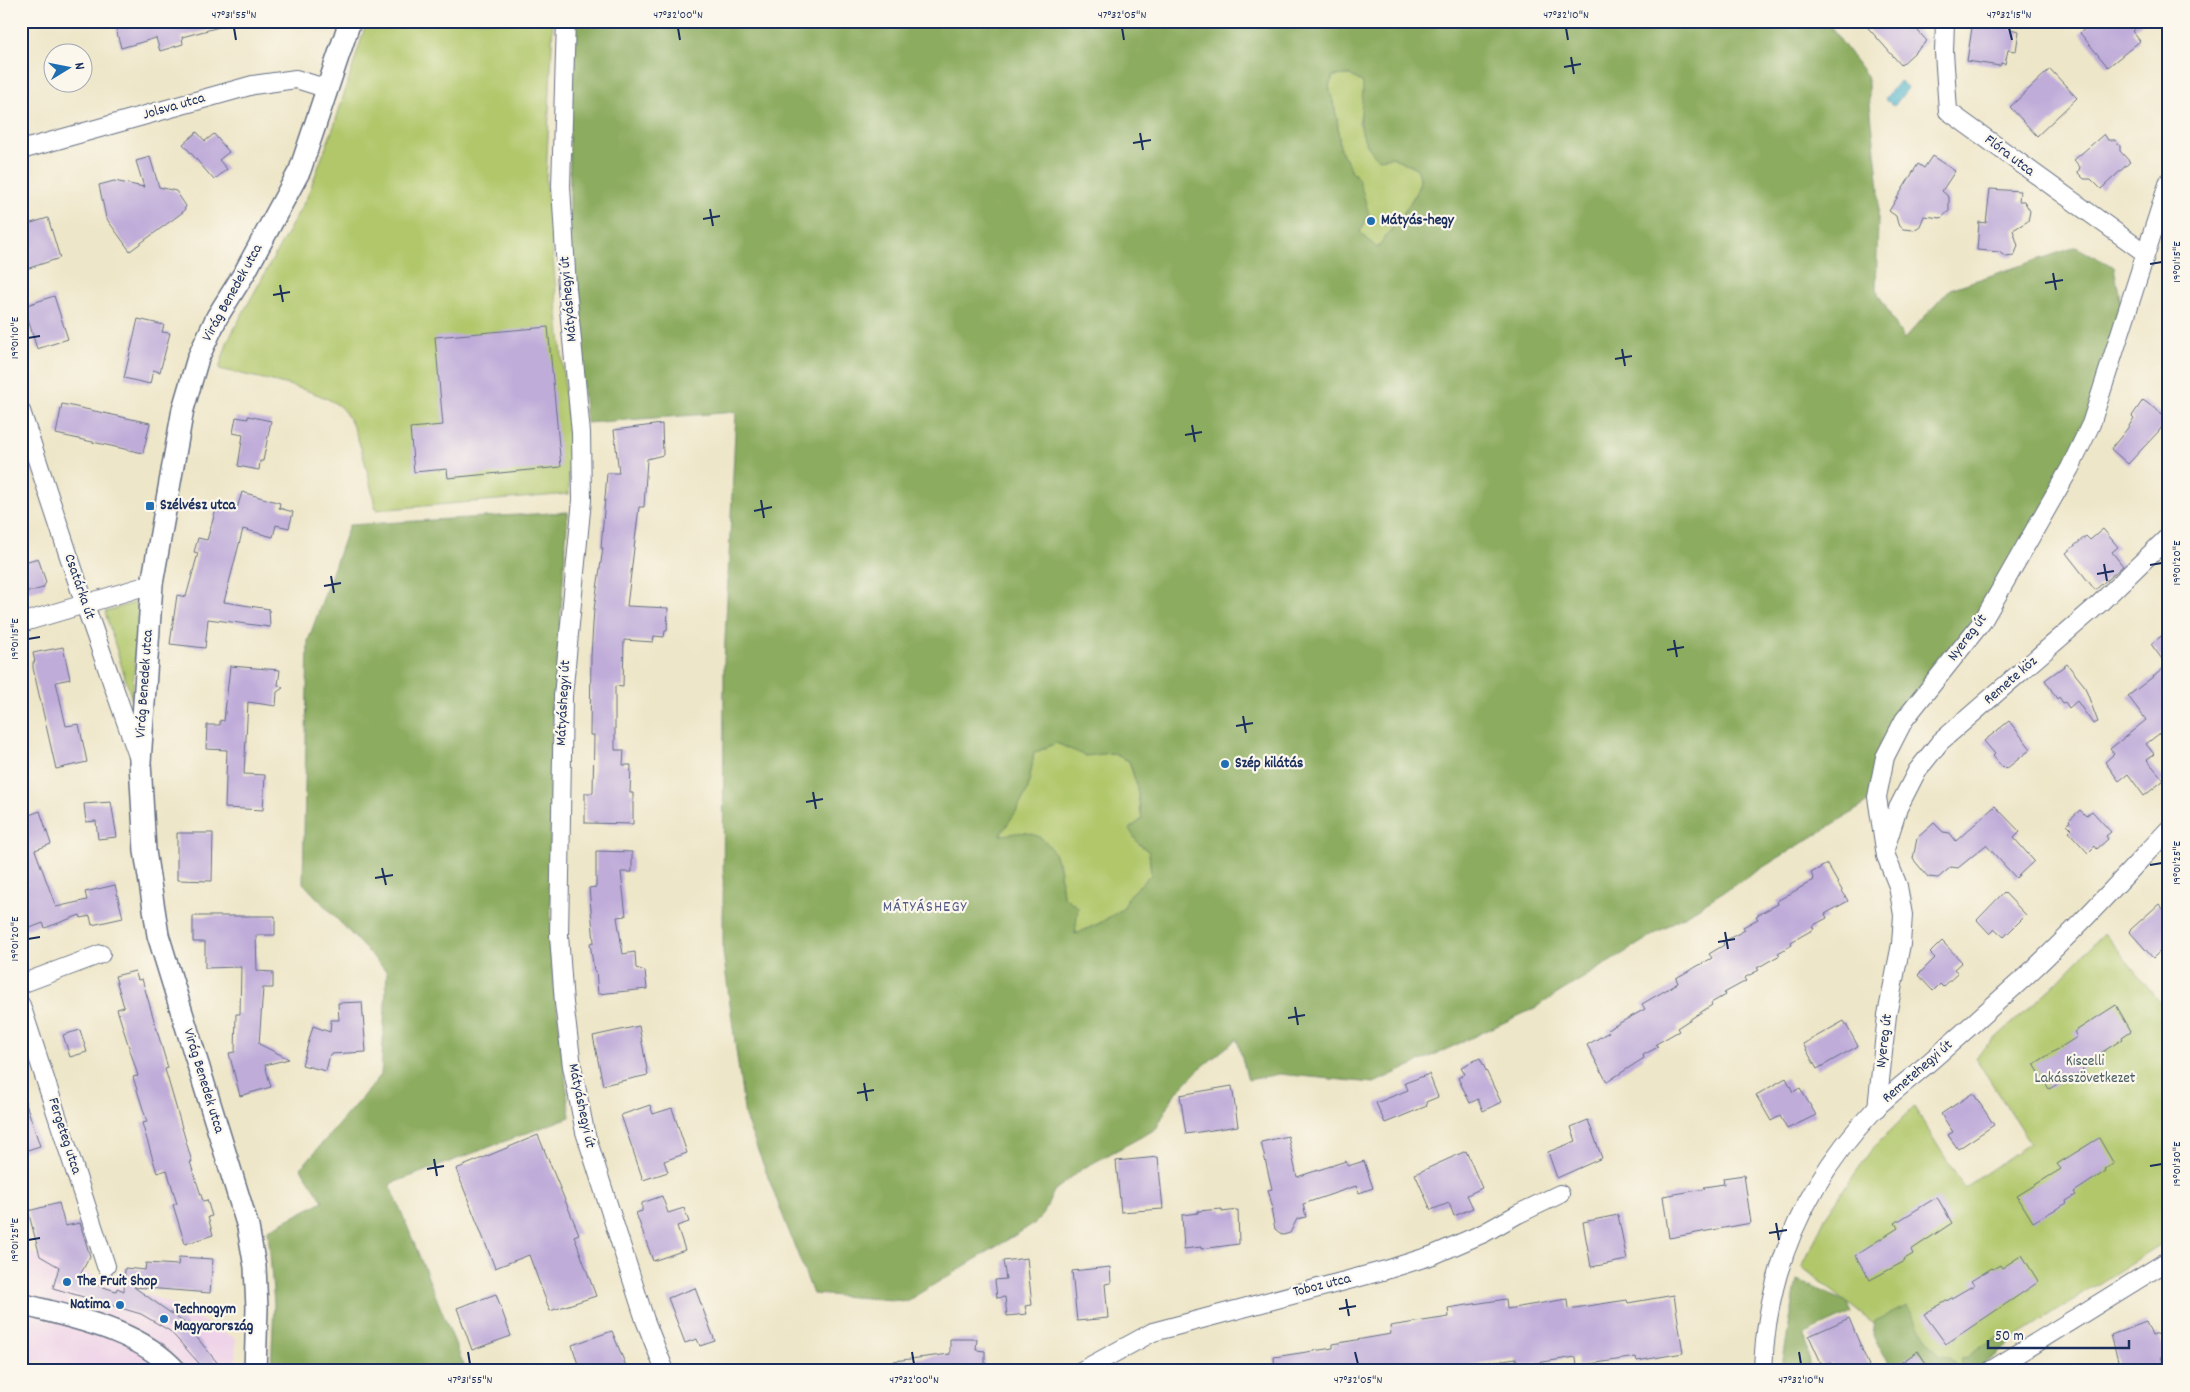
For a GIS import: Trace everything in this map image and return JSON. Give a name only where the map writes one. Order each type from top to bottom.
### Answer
[{"type":"street","name":"Virág Benedek utca","points":[[255,1371],[257,1299],[255,1267],[248,1227],[158,935],[145,851],[140,762],[152,584],[183,409],[198,358],[217,317],[245,272],[300,170],[350,21]]},
{"type":"street","name":"Mátyáshegyi út","points":[[566,21],[560,186],[568,297],[580,415],[582,500],[563,696],[559,935],[564,1003],[572,1066],[587,1142],[645,1320],[665,1371]]},
{"type":"street","name":"Flóra utca","points":[[1945,21],[1944,52],[1948,111],[2145,253]]},
{"type":"street","name":"Jolsva utca","points":[[21,150],[253,85],[296,79],[328,88]]},
{"type":"street","name":"Nyereg út","points":[[1877,1108],[1887,1016],[1901,944],[1903,915],[1898,886],[1885,848],[1877,798],[1886,756],[1904,720],[1982,622],[2070,468],[2091,424],[2169,181]]},
{"type":"street","name":"Csatárka út","points":[[21,411],[85,605],[140,762]]},
{"type":"street","name":"Remete köz","points":[[1885,848],[1898,808],[1918,771],[1940,742],[2100,604],[2169,536]]},
{"type":"street","points":[[21,623],[152,584]]},
{"type":"street","name":"Remetehegyi út","points":[[1764,1371],[1764,1341],[1772,1293],[1788,1244],[1816,1186],[1851,1136],[1877,1108],[2028,974],[2169,829]]},
{"type":"street","points":[[21,984],[101,954]]},
{"type":"street","name":"Fergeteg utca","points":[[21,1005],[106,1266]]},
{"type":"street","name":"Toboz utca","points":[[1082,1371],[1153,1332],[1386,1270],[1433,1255],[1484,1233],[1560,1194]]},
{"type":"street","points":[[1990,1371],[2169,1260]]},
{"type":"street","points":[[21,1304],[92,1324],[138,1341],[176,1371]]},
{"type":"shaded area","points":[[21,1249],[165,1301],[236,1339],[235,1371],[80,1371],[36,1360],[31,1371],[21,1371]]},
{"type":"green space","points":[[367,21],[553,21],[546,180],[569,435],[569,494],[376,510],[359,442],[354,429],[342,409],[320,395],[303,389],[219,369],[228,340],[307,197],[335,123]]},
{"type":"green space","points":[[569,21],[1826,21],[1867,76],[1879,188],[1876,290],[1904,339],[1950,289],[2076,247],[2114,267],[2124,320],[2106,377],[2043,517],[1904,720],[1877,797],[1533,1009],[1374,1083],[1279,1074],[1248,1080],[1237,1039],[1198,1070],[1174,1095],[1156,1129],[1082,1169],[1054,1191],[1043,1215],[1035,1223],[907,1301],[813,1294],[745,1117],[723,952],[724,661],[736,412],[586,423],[570,237]],"holes":[[[1350,75],[1363,83],[1361,123],[1362,132],[1370,149],[1378,159],[1392,157],[1416,168],[1420,178],[1415,195],[1377,248],[1360,232],[1369,214],[1359,180],[1340,149],[1337,118],[1329,86],[1333,76]],[[1056,743],[1086,756],[1112,753],[1129,761],[1136,783],[1142,819],[1129,829],[1137,842],[1149,852],[1151,875],[1129,895],[1124,908],[1100,923],[1075,934],[1078,907],[1063,896],[1059,866],[1056,857],[1046,842],[1038,836],[1022,832],[1000,835],[1017,810],[1028,789],[1034,753]]]},
{"type":"green space","points":[[1350,75],[1364,83],[1359,123],[1378,159],[1392,157],[1416,168],[1420,178],[1418,187],[1409,205],[1377,248],[1360,232],[1359,180],[1340,149],[1337,118],[1329,86],[1333,76]]},
{"type":"green space","points":[[568,512],[550,761],[551,957],[570,1117],[390,1184],[465,1368],[457,1371],[271,1371],[274,1304],[268,1230],[323,1201],[301,1168],[381,1075],[387,972],[303,883],[308,641],[349,525]]},
{"type":"green space","points":[[134,603],[139,607],[132,700],[105,612]]},
{"type":"green space","points":[[1056,743],[1086,755],[1112,753],[1129,761],[1136,783],[1142,819],[1137,842],[1149,852],[1151,875],[1129,895],[1124,908],[1100,923],[1075,934],[1063,896],[1059,863],[1000,835],[1017,810],[1028,789],[1034,753]]},
{"type":"green space","name":"Kiscelli Lakásszövetkezet","points":[[2104,933],[2169,1013],[2169,1239],[1962,1371],[1942,1371],[1880,1329],[1802,1267],[1827,1214],[1872,1149],[1914,1107],[1964,1188],[2030,1143],[1975,1057],[2054,985]]},
{"type":"green space","points":[[1797,1280],[1847,1302],[1852,1313],[1805,1334],[1810,1371],[1781,1371]]},
{"type":"green space","points":[[1907,1306],[1939,1356],[1951,1359],[1957,1371],[1894,1371],[1873,1336],[1875,1321]]},
{"type":"green space","points":[[1997,1337],[2006,1337],[2009,1345],[1974,1371],[1965,1371],[1961,1365],[1962,1356],[1966,1357]]},
{"type":"water","points":[[1899,81],[1908,88],[1894,106],[1885,99]]},
{"type":"building","points":[[114,21],[222,21],[223,26],[182,37],[183,44],[160,51],[156,38],[121,48]]},
{"type":"building","points":[[1862,21],[1909,21],[1927,41],[1901,65]]},
{"type":"building","points":[[1973,21],[2011,21],[2010,29],[2019,31],[2016,51],[2008,50],[2005,64],[2001,63],[2000,66],[1967,61]]},
{"type":"building","points":[[2094,21],[2144,21],[2132,31],[2140,41],[2108,67],[2080,33]]},
{"type":"building","points":[[2050,69],[2077,98],[2037,136],[2010,107]]},
{"type":"building","points":[[197,132],[205,141],[214,134],[229,152],[219,160],[227,169],[214,180],[183,144]]},
{"type":"building","points":[[2104,134],[2108,140],[2115,140],[2120,146],[2120,151],[2130,162],[2101,189],[2091,179],[2084,179],[2078,173],[2080,167],[2074,160]]},
{"type":"building","points":[[1932,156],[1955,171],[1942,191],[1949,197],[1949,211],[1941,218],[1924,216],[1920,226],[1914,230],[1903,229],[1898,224],[1896,216],[1889,211],[1918,164],[1924,168]]},
{"type":"building","points":[[150,157],[159,187],[176,191],[186,206],[183,212],[130,251],[106,218],[99,185],[114,181],[144,187],[136,161]]},
{"type":"building","points":[[1990,189],[2020,191],[2019,201],[2024,201],[2030,211],[2028,221],[2013,230],[2018,246],[2014,256],[2006,257],[1999,252],[1977,250],[1979,222],[1986,223]]},
{"type":"building","points":[[48,218],[60,258],[26,269],[25,264],[21,266],[21,226]]},
{"type":"building","points":[[54,296],[68,339],[37,349],[24,306]]},
{"type":"building","points":[[138,319],[164,325],[162,332],[170,333],[160,372],[153,370],[150,384],[124,378]]},
{"type":"building","points":[[548,327],[561,467],[448,478],[447,469],[414,472],[410,428],[443,425],[435,337]]},
{"type":"building","points":[[2143,400],[2168,418],[2159,431],[2128,464],[2111,449],[2127,429],[2134,418],[2132,416]]},
{"type":"building","points":[[62,404],[150,423],[143,453],[56,434]]},
{"type":"building","points":[[248,416],[271,421],[263,461],[260,461],[259,470],[238,466],[243,435],[233,433],[236,417],[248,419]]},
{"type":"building","points":[[662,424],[663,455],[647,459],[644,507],[639,507],[627,606],[668,608],[667,631],[665,631],[664,637],[654,636],[653,642],[624,640],[623,687],[615,686],[615,750],[624,750],[623,765],[631,765],[630,793],[633,793],[633,824],[585,823],[585,793],[593,793],[594,735],[590,735],[591,656],[594,609],[603,548],[601,548],[607,473],[619,473],[614,430]]},
{"type":"building","points":[[242,492],[280,503],[279,508],[293,512],[289,528],[276,525],[273,537],[243,529],[224,602],[269,609],[270,627],[208,619],[205,648],[170,644],[177,595],[186,597],[198,553],[194,552],[198,538],[207,540],[217,506],[236,512]]},
{"type":"building","points":[[2103,529],[2118,547],[2112,552],[2123,566],[2095,590],[2066,553],[2086,536],[2090,540]]},
{"type":"building","points":[[38,558],[46,582],[43,588],[21,594],[21,563]]},
{"type":"building","points":[[2169,630],[2169,726],[2146,744],[2154,754],[2147,760],[2164,780],[2144,796],[2128,774],[2119,781],[2105,762],[2114,754],[2110,749],[2146,720],[2128,696],[2167,666],[2151,644]]},
{"type":"building","points":[[63,647],[70,679],[56,682],[66,726],[79,724],[87,762],[56,769],[33,668],[33,662],[35,662],[33,653]]},
{"type":"building","points":[[2067,664],[2084,685],[2098,722],[2093,724],[2077,701],[2069,708],[2059,697],[2057,699],[2045,680]]},
{"type":"building","points":[[230,666],[280,670],[278,685],[283,688],[277,692],[276,706],[248,702],[244,774],[265,775],[263,810],[225,808],[227,750],[206,749],[207,725],[220,725],[220,720],[224,721]]},
{"type":"building","points":[[2009,721],[2031,749],[2006,769],[1993,756],[1995,754],[1984,741]]},
{"type":"building","points":[[111,802],[117,837],[98,839],[96,821],[86,822],[84,804]]},
{"type":"building","points":[[1995,806],[2020,832],[2014,838],[2034,861],[2016,878],[1986,845],[1958,868],[1951,867],[1938,878],[1928,877],[1913,859],[1917,838],[1934,823],[1943,832],[1950,833],[1956,841]]},
{"type":"building","points":[[2080,810],[2086,816],[2092,811],[2111,832],[2106,836],[2108,839],[2097,849],[2095,846],[2088,853],[2069,832],[2072,829],[2067,824]]},
{"type":"building","points":[[40,811],[51,844],[35,850],[56,907],[87,900],[85,892],[115,885],[123,918],[92,925],[90,916],[81,918],[80,915],[45,928],[43,923],[25,930],[21,918],[21,887],[27,885],[21,870],[21,818]]},
{"type":"building","points":[[177,833],[213,833],[212,881],[177,880]]},
{"type":"building","points":[[596,851],[632,852],[632,872],[621,872],[626,916],[617,917],[623,954],[635,952],[636,968],[645,971],[647,989],[598,994],[596,971],[594,971],[590,943],[594,942],[589,888],[596,887]]},
{"type":"building","points":[[1827,864],[1848,901],[1825,914],[1827,918],[1812,926],[1814,929],[1791,942],[1792,945],[1778,953],[1780,955],[1744,978],[1746,981],[1724,993],[1725,995],[1711,1003],[1712,1005],[1677,1028],[1679,1031],[1656,1044],[1658,1047],[1643,1055],[1644,1058],[1607,1082],[1587,1045],[1609,1032],[1607,1030],[1645,1009],[1642,1004],[1678,983],[1676,978],[1712,958],[1709,954],[1724,945],[1723,942],[1745,930],[1743,927],[1758,919],[1756,916],[1778,904],[1777,901],[1814,880],[1811,873]]},
{"type":"building","points":[[2004,892],[2026,915],[2004,937],[1995,929],[1990,934],[1977,920]]},
{"type":"building","points":[[2159,904],[2169,916],[2169,943],[2153,958],[2129,931]]},
{"type":"building","points":[[193,916],[275,916],[275,935],[256,935],[257,971],[273,972],[273,988],[263,988],[259,1044],[289,1059],[265,1065],[271,1087],[240,1096],[229,1053],[235,1052],[236,1014],[240,1014],[241,967],[205,968],[205,942],[193,942]]},
{"type":"building","points":[[1942,941],[1962,962],[1954,969],[1958,973],[1943,987],[1940,984],[1933,991],[1918,975],[1935,958],[1930,953]]},
{"type":"building","points":[[135,971],[138,980],[142,979],[168,1068],[165,1069],[192,1162],[190,1162],[203,1201],[207,1200],[212,1216],[208,1217],[213,1235],[185,1244],[173,1205],[177,1204],[167,1170],[157,1173],[142,1123],[147,1122],[133,1077],[138,1076],[117,1009],[124,1007],[115,976]]},
{"type":"building","points":[[362,1002],[366,1052],[330,1054],[326,1071],[302,1065],[313,1026],[330,1032],[331,1020],[339,1020],[338,1003]]},
{"type":"building","points":[[2116,1005],[2131,1031],[2122,1037],[2123,1039],[2091,1059],[2092,1063],[2082,1069],[2084,1070],[2049,1089],[2034,1064],[2077,1037],[2074,1032]]},
{"type":"building","points":[[1844,1021],[1858,1046],[1817,1069],[1803,1044]]},
{"type":"building","points":[[639,1026],[648,1075],[603,1085],[593,1036]]},
{"type":"building","points":[[80,1030],[87,1052],[70,1057],[63,1035]]},
{"type":"building","points":[[1480,1058],[1501,1102],[1483,1111],[1478,1099],[1470,1103],[1458,1078],[1465,1074],[1461,1067]]},
{"type":"building","points":[[1429,1074],[1438,1097],[1426,1102],[1427,1106],[1385,1123],[1376,1103],[1408,1090],[1405,1083]]},
{"type":"building","points":[[1786,1078],[1793,1092],[1800,1088],[1816,1115],[1787,1129],[1780,1116],[1771,1121],[1756,1095]]},
{"type":"building","points":[[1232,1086],[1238,1126],[1186,1134],[1180,1095]]},
{"type":"building","points":[[1973,1093],[1994,1125],[1958,1149],[1948,1135],[1953,1132],[1941,1114]]},
{"type":"building","points":[[24,1098],[40,1146],[21,1152],[21,1099]]},
{"type":"building","points":[[650,1105],[653,1114],[672,1108],[687,1153],[664,1161],[668,1172],[643,1180],[621,1115]]},
{"type":"building","points":[[1588,1120],[1602,1158],[1557,1178],[1548,1152],[1576,1141],[1571,1127]]},
{"type":"building","points":[[538,1135],[579,1234],[574,1236],[596,1296],[550,1311],[529,1255],[495,1268],[456,1169]]},
{"type":"building","points":[[1288,1136],[1297,1177],[1346,1161],[1348,1166],[1364,1161],[1373,1188],[1359,1193],[1356,1186],[1303,1204],[1306,1217],[1297,1219],[1290,1233],[1283,1235],[1275,1229],[1271,1209],[1273,1209],[1268,1190],[1272,1189],[1261,1142]]},
{"type":"building","points":[[2099,1138],[2114,1164],[2074,1192],[2076,1195],[2066,1201],[2067,1203],[2033,1222],[2017,1196],[2061,1169],[2057,1164]]},
{"type":"building","points":[[1466,1151],[1482,1188],[1467,1195],[1473,1208],[1454,1216],[1449,1203],[1431,1210],[1415,1174]]},
{"type":"building","points":[[1158,1157],[1163,1209],[1121,1212],[1116,1161]]},
{"type":"building","points":[[1744,1175],[1751,1223],[1669,1238],[1663,1196],[1705,1189],[1704,1187],[1724,1184],[1723,1178]]},
{"type":"building","points":[[662,1196],[668,1213],[684,1208],[689,1222],[677,1226],[685,1250],[653,1261],[636,1213],[642,1211],[642,1203]]},
{"type":"building","points":[[1937,1197],[1952,1223],[1911,1250],[1913,1254],[1903,1260],[1905,1261],[1870,1280],[1855,1255],[1898,1228],[1895,1223]]},
{"type":"building","points":[[59,1203],[65,1226],[80,1223],[90,1256],[78,1279],[116,1291],[117,1288],[124,1291],[125,1268],[145,1270],[146,1263],[178,1265],[179,1257],[213,1259],[210,1293],[134,1287],[186,1324],[224,1371],[206,1371],[170,1331],[141,1314],[53,1288],[59,1267],[40,1256],[28,1211]]},
{"type":"building","points":[[1222,1209],[1222,1212],[1238,1210],[1239,1244],[1201,1249],[1201,1247],[1184,1249],[1182,1215],[1198,1213],[1198,1211]]},
{"type":"building","points":[[1618,1215],[1627,1260],[1591,1267],[1583,1222]]},
{"type":"building","points":[[2022,1255],[2038,1281],[2037,1283],[1946,1344],[1924,1314],[1974,1285],[1971,1281],[1992,1268],[2000,1265],[2002,1268]]},
{"type":"building","points":[[1027,1258],[1032,1305],[1025,1306],[1027,1314],[1007,1316],[1005,1297],[997,1298],[995,1280],[1006,1279],[1003,1261]]},
{"type":"building","points":[[1110,1267],[1111,1283],[1105,1284],[1108,1318],[1077,1321],[1072,1271]]},
{"type":"building","points":[[695,1288],[715,1341],[700,1346],[697,1339],[685,1343],[668,1298]]},
{"type":"building","points":[[496,1294],[511,1336],[472,1350],[457,1308]]},
{"type":"building","points":[[1674,1295],[1683,1353],[1637,1361],[1636,1357],[1577,1366],[1576,1357],[1517,1366],[1516,1358],[1457,1367],[1457,1371],[1275,1371],[1274,1357],[1333,1348],[1333,1344],[1391,1334],[1390,1326],[1449,1317],[1448,1308],[1506,1299],[1507,1309],[1567,1299],[1568,1309],[1627,1300],[1628,1303]]},
{"type":"building","points":[[1849,1318],[1869,1366],[1859,1371],[1834,1371],[1831,1363],[1823,1367],[1809,1336]]},
{"type":"building","points":[[2146,1322],[2152,1336],[2158,1334],[2166,1354],[2161,1356],[2165,1371],[2121,1371],[2111,1335]]},
{"type":"building","points":[[612,1331],[628,1371],[580,1371],[572,1345]]},
{"type":"building","points":[[950,1339],[977,1339],[976,1350],[985,1351],[985,1371],[895,1371],[894,1361],[950,1354]]},
{"type":"building","points":[[1918,1351],[1931,1371],[1889,1371]]},
{"type":"place","name":"Mátyás-hegy","points":[[1371,221]]},
{"type":"place","name":"Szélvész utca","points":[[150,506]]},
{"type":"place","name":"Szép kilátás","points":[[1225,764]]},
{"type":"place","name":"The Fruit Shop","points":[[67,1282]]},
{"type":"place","name":"Natima","points":[[120,1305]]},
{"type":"place","name":"Technogym Magyarország","points":[[164,1319]]},
{"type":"district","name":"MÁTYÁSHEGY","points":[[925,907]]}]
